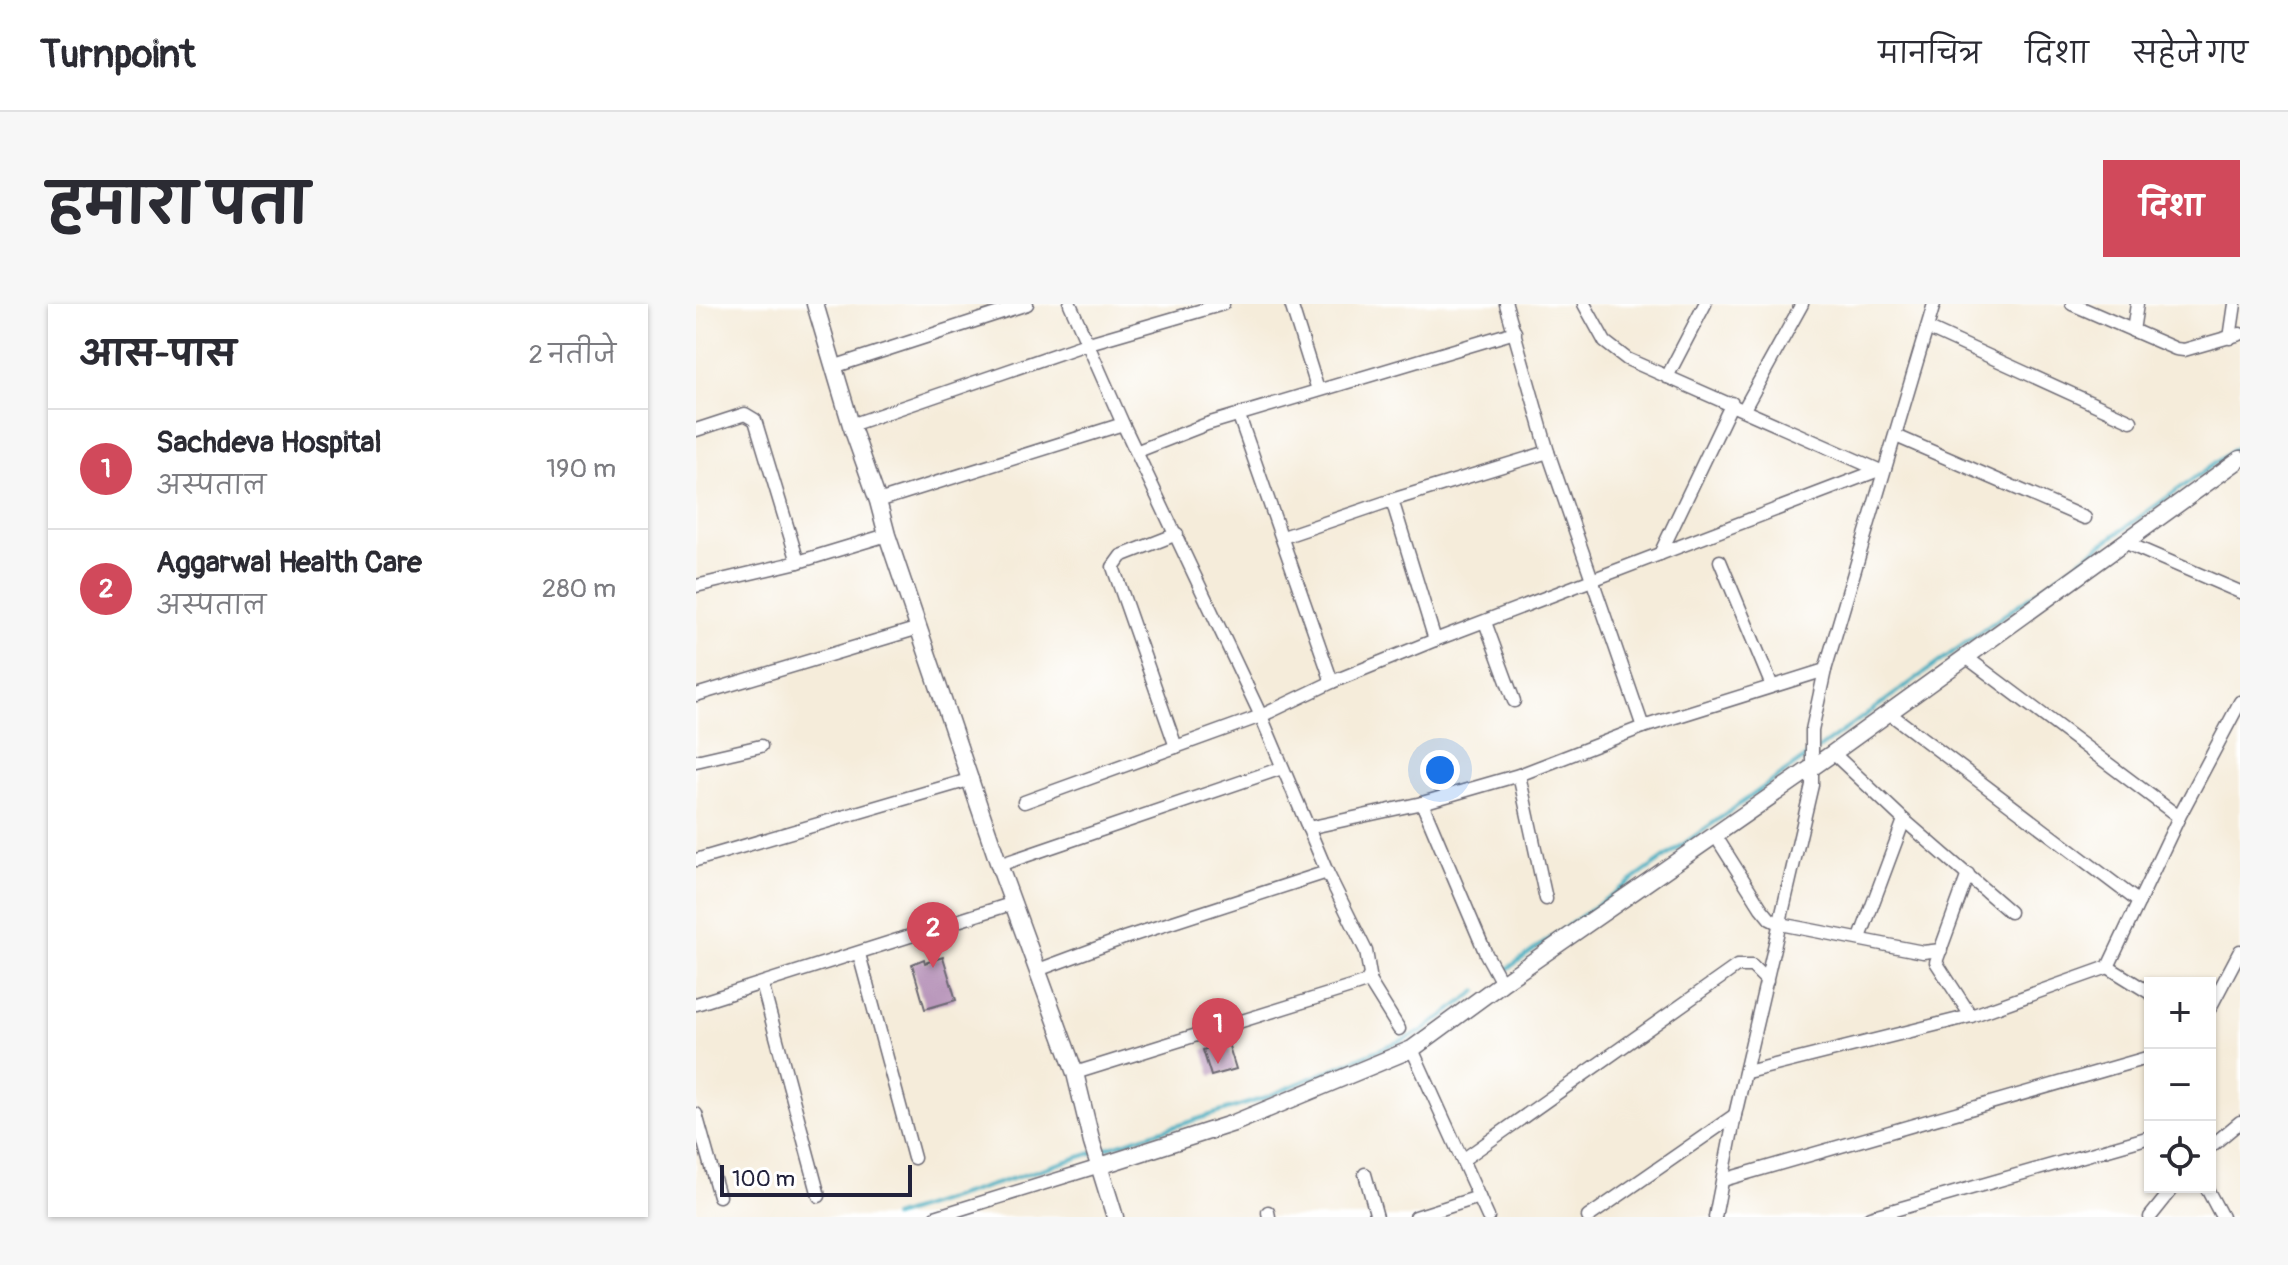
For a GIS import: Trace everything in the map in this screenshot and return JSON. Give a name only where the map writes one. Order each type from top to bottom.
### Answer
[{"type":"street","points":[[815,304],[887,535],[999,865],[1075,1073],[1115,1217]]},
{"type":"street","points":[[833,367],[1027,304]]},
{"type":"street","points":[[1070,304],[1261,716],[1327,872],[1366,951],[1370,970],[1368,979],[1399,1029]]},
{"type":"street","points":[[851,425],[1089,343],[1223,304]]},
{"type":"street","points":[[1291,304],[1318,390]]},
{"type":"street","points":[[1506,304],[1548,452],[1643,727]]},
{"type":"street","points":[[1584,304],[1605,342],[1614,351],[1882,471]]},
{"type":"street","points":[[1667,377],[1705,304]]},
{"type":"street","points":[[1660,554],[1738,406],[1802,304]]},
{"type":"street","points":[[1715,1217],[1735,1115],[1812,785],[1812,730],[1825,670],[1934,304]]},
{"type":"street","points":[[2072,304],[2184,350],[2235,336],[2235,304]]},
{"type":"street","points":[[2133,331],[2137,304]]},
{"type":"street","points":[[1927,328],[2131,421]]},
{"type":"street","points":[[1138,451],[1207,424],[1515,332]]},
{"type":"street","points":[[696,430],[745,414],[755,420],[798,562]]},
{"type":"street","points":[[1239,416],[1332,682]]},
{"type":"street","points":[[878,501],[1123,424]]},
{"type":"street","points":[[1896,436],[2085,518]]},
{"type":"street","points":[[1283,537],[1548,452]]},
{"type":"street","points":[[935,1217],[1096,1155],[1234,1123],[1412,1049],[1501,980],[1715,835],[1810,762],[1833,753],[2240,459]]},
{"type":"street","points":[[1024,802],[1261,716],[1332,682],[1435,640],[1882,471]]},
{"type":"street","points":[[1392,500],[1435,640]]},
{"type":"street","points":[[1176,747],[1113,567],[1121,556],[1177,534]]},
{"type":"street","points":[[696,586],[798,562],[887,535]]},
{"type":"street","points":[[2124,542],[2240,592]]},
{"type":"street","points":[[1720,561],[1772,686]]},
{"type":"street","points":[[1485,622],[1514,701]]},
{"type":"street","points":[[696,695],[919,628]]},
{"type":"street","points":[[1966,657],[2179,817]]},
{"type":"street","points":[[1308,828],[1422,803],[1519,775],[1643,727],[1825,670]]},
{"type":"street","points":[[1747,1072],[1971,1016],[2108,967],[2179,817],[2240,702]]},
{"type":"street","points":[[1889,713],[2139,902]]},
{"type":"street","points":[[696,761],[761,746]]},
{"type":"street","points":[[1833,753],[2010,912]]},
{"type":"street","points":[[999,865],[1282,768]]},
{"type":"street","points":[[1519,775],[1546,899]]},
{"type":"street","points":[[696,860],[972,779]]},
{"type":"street","points":[[1422,803],[1486,954],[1501,980]]},
{"type":"street","points":[[1860,938],[1904,820]]},
{"type":"street","points":[[1715,835],[1766,916],[1780,924],[1923,952],[1941,950]]},
{"type":"street","points":[[1038,970],[1124,938],[1327,872]]},
{"type":"street","points":[[1968,874],[1936,962],[1971,1016]]},
{"type":"street","points":[[696,1004],[1014,903]]},
{"type":"street","points":[[2216,997],[2240,951]]},
{"type":"street","points":[[859,954],[914,1158]]},
{"type":"street","points":[[1464,1159],[1737,966],[1752,966],[1767,981]]},
{"type":"street","points":[[2108,967],[2144,989]]},
{"type":"street","points":[[1075,1073],[1368,979]]},
{"type":"street","points":[[762,984],[819,1196]]},
{"type":"street","points":[[1412,1049],[1488,1217]]},
{"type":"street","points":[[1723,1180],[2144,1059]]},
{"type":"street","points":[[696,1114],[719,1196]]},
{"type":"street","points":[[1590,1216],[1735,1115]]},
{"type":"street","points":[[2216,1142],[2240,1122]]},
{"type":"street","points":[[1870,1217],[2144,1139]]},
{"type":"street","points":[[1365,1174],[1377,1217]]},
{"type":"street","points":[[2150,1217],[2169,1193]]},
{"type":"street","points":[[2209,1193],[2222,1217]]},
{"type":"street","points":[[1416,1217],[1479,1197]]},
{"type":"building","points":[[943,957],[956,1000],[925,1009],[912,964]]},
{"type":"building","points":[[1227,1040],[1236,1069],[1211,1076],[1203,1050]]},
{"type":"waterway","points":[[1817,750],[2240,445]]},
{"type":"waterway","points":[[1500,974],[1809,755]]},
{"type":"waterway","points":[[1100,1150],[1261,1099],[1421,1032],[1477,991]]},
{"type":"waterway","points":[[893,1217],[1092,1153]]},
{"type":"place","name":"Aggarwal Health Care","points":[[933,968]]},
{"type":"place","name":"Sachdeva Hospital","points":[[1218,1064]]}]
